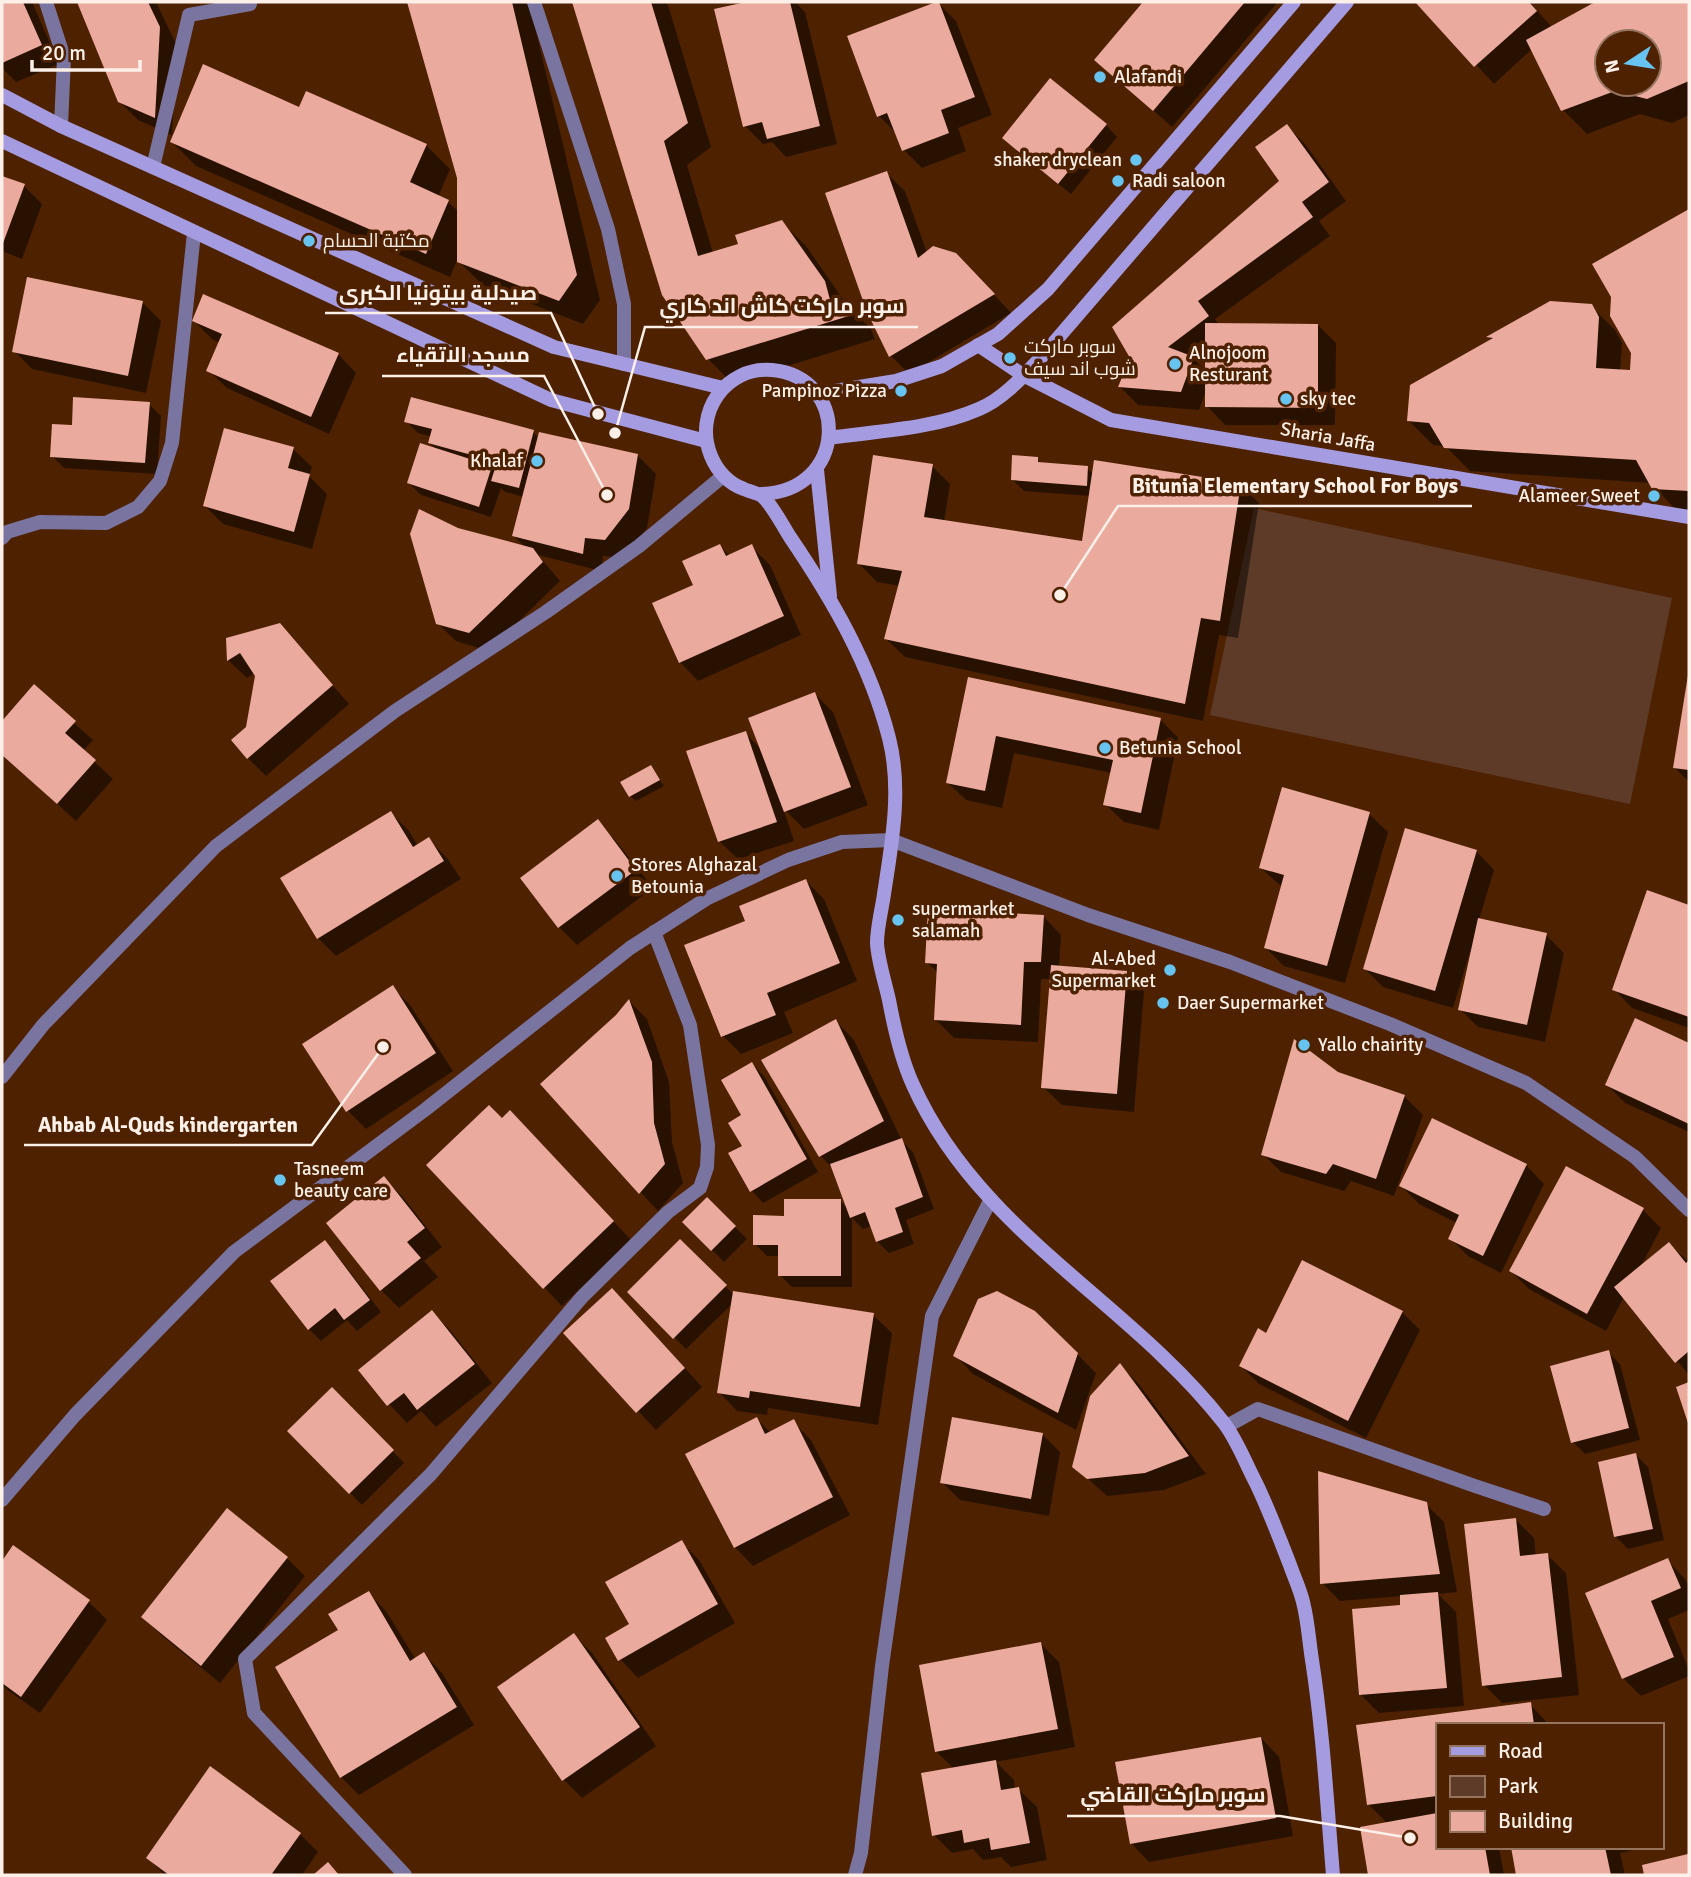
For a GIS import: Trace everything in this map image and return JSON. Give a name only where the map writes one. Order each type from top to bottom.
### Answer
[{"type":"main road","points":[[816,394],[896,382],[942,366],[998,334],[1048,289],[1294,2]]},
{"type":"main road","points":[[829,438],[934,423],[981,409],[1023,375],[1347,2]]},
{"type":"main road","points":[[2,95],[61,126],[554,347],[723,388]]},
{"type":"main road","points":[[2,142],[551,400],[706,441]]},
{"type":"main road","name":"Sharia Jaffa","points":[[978,345],[1023,375],[1111,420],[1689,517]]},
{"type":"main road","points":[[757,370],[776,370],[795,375],[811,387],[822,402],[829,420],[829,438],[817,470],[790,490],[761,494],[734,485],[723,476],[712,460],[706,441],[706,422],[712,404],[723,388],[739,376],[757,370]]},
{"type":"main road","points":[[817,470],[830,597]]},
{"type":"main road","points":[[761,494],[830,597],[875,689],[891,744],[897,790],[877,941],[893,1018],[912,1084],[953,1156],[1022,1234],[1172,1364],[1227,1426],[1267,1506],[1303,1600],[1320,1706],[1333,1875]]},
{"type":"street","points":[[46,2],[64,58],[61,126]]},
{"type":"street","points":[[534,2],[608,229],[624,304],[624,364]]},
{"type":"street","points":[[153,167],[189,15],[250,4]]},
{"type":"street","points":[[2,538],[7,533],[40,522],[106,523],[138,507],[160,481],[172,443],[194,233]]},
{"type":"street","points":[[2,1077],[43,1025],[216,846],[395,711],[639,546],[723,476]]},
{"type":"street","points":[[2,1500],[75,1415],[234,1252],[426,1109],[630,948],[706,899],[788,860],[842,842],[891,840],[1088,915],[1255,971],[1390,1024],[1526,1083],[1635,1157],[1689,1210]]},
{"type":"street","points":[[405,1875],[254,1713],[245,1659],[431,1474],[582,1297],[668,1212],[700,1188],[707,1167],[708,1144],[693,1039],[654,932]]},
{"type":"street","points":[[855,1875],[861,1853],[882,1667],[932,1315],[991,1199]]},
{"type":"street","points":[[1227,1426],[1258,1409],[1544,1508]]},
{"type":"green space","points":[[1254,508],[1672,598],[1630,804],[1210,715]]},
{"type":"building","points":[[2,2],[23,2],[42,45],[2,63]]},
{"type":"building","points":[[77,2],[148,2],[160,27],[155,118],[118,102]]},
{"type":"building","points":[[407,2],[512,2],[577,275],[559,301],[457,262],[457,178]]},
{"type":"building","points":[[572,2],[651,2],[688,123],[664,141],[698,256],[738,244],[735,235],[782,220],[825,281],[832,307],[848,303],[852,315],[706,360],[662,295]]},
{"type":"building","points":[[746,2],[790,2],[820,126],[767,139],[762,122],[743,127],[714,9]]},
{"type":"building","points":[[939,2],[975,97],[941,110],[949,133],[902,151],[887,113],[877,117],[847,36]]},
{"type":"building","points":[[1143,2],[1245,2],[1153,111],[1094,60]]},
{"type":"building","points":[[1415,2],[1529,2],[1537,11],[1474,67]]},
{"type":"building","points":[[1595,2],[1689,2],[1689,81],[1663,92],[1663,28],[1593,28],[1593,98],[1596,98],[1561,111],[1526,40]]},
{"type":"building","points":[[203,64],[299,107],[306,91],[427,144],[410,182],[449,200],[426,254],[170,142]]},
{"type":"building","points":[[1050,78],[1107,124],[1058,184],[1002,138]]},
{"type":"building","points":[[1287,124],[1329,182],[1302,202],[1313,217],[1198,301],[1209,316],[1168,347],[1194,357],[1181,392],[1118,387],[1130,358],[1112,327],[1279,181],[1255,147]]},
{"type":"building","points":[[887,171],[918,258],[933,246],[956,253],[995,294],[889,357],[867,312],[825,193]]},
{"type":"building","points":[[2,176],[25,184],[2,246]]},
{"type":"building","points":[[1689,209],[1689,491],[1652,489],[1636,460],[1444,448],[1429,423],[1407,421],[1410,385],[1493,338],[1486,337],[1550,301],[1592,304],[1599,317],[1596,368],[1630,370],[1631,353],[1610,316],[1611,297],[1592,264]]},
{"type":"building","points":[[27,277],[143,301],[128,376],[12,352]]},
{"type":"building","points":[[203,294],[339,353],[311,417],[206,371],[222,334],[192,321]]},
{"type":"building","points":[[1205,323],[1318,324],[1318,408],[1205,407]]},
{"type":"building","points":[[73,397],[150,402],[145,463],[50,457],[52,424],[72,425]]},
{"type":"building","points":[[411,397],[534,430],[519,488],[491,481],[497,462],[428,443],[432,429],[404,422]]},
{"type":"building","points":[[224,428],[294,447],[288,468],[310,474],[294,532],[203,506]]},
{"type":"building","points":[[539,432],[638,454],[629,509],[605,540],[585,538],[583,554],[512,536]]},
{"type":"building","points":[[420,443],[492,466],[479,507],[407,483]]},
{"type":"building","points":[[873,455],[933,464],[924,517],[1082,541],[1094,460],[1241,483],[1220,621],[1201,618],[1185,704],[884,639],[902,571],[857,564]]},
{"type":"building","points":[[1012,455],[1038,457],[1038,462],[1088,466],[1087,486],[1011,480]]},
{"type":"building","points":[[419,509],[458,528],[533,548],[543,562],[469,633],[436,624],[410,534]]},
{"type":"building","points":[[720,544],[726,556],[752,544],[784,616],[679,663],[652,603],[693,585],[682,561]]},
{"type":"building","points":[[280,623],[333,685],[247,759],[231,740],[246,727],[255,676],[240,653],[227,661],[226,638]]},
{"type":"building","points":[[1689,675],[1689,770],[1673,768]]},
{"type":"building","name":"Betunia School","points":[[968,677],[1161,718],[1141,813],[1103,805],[1113,760],[996,736],[985,791],[946,783]]},
{"type":"building","points":[[34,684],[76,721],[65,733],[96,760],[57,804],[2,755],[2,721]]},
{"type":"building","points":[[815,692],[851,787],[784,812],[748,718]]},
{"type":"building","points":[[746,731],[777,822],[718,842],[686,751]]},
{"type":"building","points":[[651,765],[660,780],[629,797],[620,782]]},
{"type":"building","points":[[1282,787],[1370,812],[1327,966],[1264,948],[1284,875],[1259,868]]},
{"type":"building","points":[[391,811],[413,847],[429,837],[444,861],[317,939],[280,878]]},
{"type":"building","points":[[598,819],[636,870],[558,928],[520,878]]},
{"type":"building","points":[[1405,828],[1477,850],[1435,991],[1363,969]]},
{"type":"building","points":[[806,879],[840,963],[767,993],[776,1015],[721,1037],[684,945],[745,921],[739,906]]},
{"type":"building","points":[[1647,890],[1689,905],[1689,1017],[1612,990]]},
{"type":"building","points":[[928,909],[1044,915],[1041,962],[1024,962],[1021,1025],[934,1020],[937,964],[925,963]]},
{"type":"building","points":[[1478,918],[1547,933],[1527,1025],[1458,1010]]},
{"type":"building","points":[[1051,965],[1127,971],[1117,1094],[1041,1088]]},
{"type":"building","points":[[393,985],[436,1053],[346,1112],[302,1044]]},
{"type":"building","points":[[629,999],[652,1062],[654,1123],[665,1164],[639,1194],[540,1084],[616,1015]]},
{"type":"building","points":[[1635,1018],[1689,1043],[1689,1124],[1605,1085]]},
{"type":"building","points":[[836,1019],[884,1121],[819,1157],[761,1060]]},
{"type":"building","points":[[1294,1039],[1338,1072],[1405,1095],[1376,1179],[1333,1164],[1326,1174],[1261,1155]]},
{"type":"building","points":[[752,1062],[807,1159],[750,1192],[728,1153],[742,1146],[728,1123],[741,1115],[721,1080]]},
{"type":"building","points":[[489,1105],[502,1118],[510,1110],[614,1221],[543,1289],[426,1165]]},
{"type":"building","points":[[1432,1118],[1527,1164],[1483,1256],[1448,1239],[1459,1215],[1399,1186]]},
{"type":"building","points":[[902,1138],[923,1197],[895,1208],[903,1232],[876,1242],[865,1212],[850,1218],[830,1164]]},
{"type":"building","points":[[1566,1166],[1644,1208],[1587,1314],[1509,1271]]},
{"type":"building","points":[[384,1176],[425,1228],[407,1242],[421,1258],[380,1291],[326,1223]]},
{"type":"building","points":[[707,1197],[736,1226],[711,1251],[682,1222]]},
{"type":"building","points":[[784,1199],[841,1199],[841,1276],[778,1276],[778,1245],[753,1245],[753,1215],[784,1216]]},
{"type":"building","points":[[680,1239],[727,1285],[673,1339],[627,1292]]},
{"type":"building","points":[[325,1240],[370,1300],[344,1320],[335,1308],[308,1330],[270,1281]]},
{"type":"building","points":[[1669,1242],[1686,1263],[1689,1260],[1689,1351],[1675,1363],[1614,1287]]},
{"type":"building","points":[[1302,1260],[1403,1311],[1348,1421],[1239,1366],[1258,1328],[1266,1333]]},
{"type":"building","points":[[612,1288],[685,1368],[636,1413],[563,1333]]},
{"type":"building","points":[[733,1291],[874,1313],[860,1407],[750,1391],[749,1398],[717,1393]]},
{"type":"building","points":[[997,1291],[1035,1311],[1078,1353],[1058,1413],[953,1356],[978,1299]]},
{"type":"building","points":[[432,1310],[475,1364],[417,1410],[404,1393],[387,1406],[358,1370]]},
{"type":"building","points":[[1609,1350],[1629,1428],[1571,1443],[1550,1366]]},
{"type":"building","points":[[1120,1363],[1189,1456],[1145,1473],[1087,1479],[1072,1467],[1090,1396]]},
{"type":"building","points":[[1689,1382],[1689,1426],[1676,1387]]},
{"type":"building","points":[[332,1387],[394,1450],[349,1494],[287,1431]]},
{"type":"building","points":[[757,1417],[765,1434],[794,1419],[833,1497],[734,1548],[685,1454]]},
{"type":"building","points":[[952,1417],[1043,1433],[1031,1499],[940,1483]]},
{"type":"building","points":[[1636,1453],[1653,1529],[1614,1537],[1598,1462]]},
{"type":"building","points":[[1318,1471],[1427,1502],[1440,1574],[1320,1584]]},
{"type":"building","points":[[227,1508],[288,1557],[201,1666],[141,1617]]},
{"type":"building","points":[[1516,1518],[1520,1556],[1548,1553],[1562,1677],[1482,1686],[1464,1524]]},
{"type":"building","points":[[682,1540],[718,1604],[618,1661],[605,1638],[629,1624],[605,1582]]},
{"type":"building","points":[[13,1545],[90,1600],[21,1697],[2,1683],[2,1561]]},
{"type":"building","points":[[1668,1558],[1681,1588],[1651,1601],[1674,1657],[1622,1679],[1585,1593]]},
{"type":"building","points":[[369,1591],[410,1661],[424,1652],[457,1707],[340,1778],[275,1667],[338,1630],[328,1614]]},
{"type":"building","points":[[1438,1592],[1447,1688],[1359,1695],[1352,1609],[1400,1605],[1400,1595]]},
{"type":"building","points":[[574,1633],[640,1727],[562,1781],[497,1687]]},
{"type":"building","points":[[1041,1642],[1058,1729],[935,1752],[919,1665]]},
{"type":"building","points":[[1531,1702],[1534,1723],[1436,1723],[1436,1796],[1367,1805],[1356,1725]]},
{"type":"building","points":[[1261,1737],[1276,1818],[1130,1844],[1115,1762]]},
{"type":"building","points":[[996,1760],[1001,1790],[1019,1787],[1030,1843],[991,1850],[989,1838],[964,1843],[962,1830],[932,1836],[921,1773]]},
{"type":"building","points":[[210,1766],[301,1833],[271,1875],[169,1875],[146,1858]]},
{"type":"building","points":[[1436,1813],[1436,1849],[1485,1849],[1490,1875],[1368,1875],[1360,1827]]},
{"type":"building","points":[[1511,1849],[1605,1849],[1611,1875],[1516,1875]]},
{"type":"building","points":[[1688,1854],[1689,1875],[1644,1875],[1642,1865]]},
{"type":"building","points":[[328,1862],[339,1875],[313,1875]]},
{"type":"place","name":"Alafandi","points":[[1100,77]]},
{"type":"place","name":"shaker dryclean","points":[[1136,160]]},
{"type":"place","name":"Radi saloon","points":[[1118,181]]},
{"type":"place","name":"مكتبة الحسام","points":[[309,241]]},
{"type":"place","name":"سوبر ماركت شوب اند سيف","points":[[1010,358]]},
{"type":"place","name":"Alnojoom Resturant","points":[[1175,364]]},
{"type":"place","name":"Pampinoz Pizza","points":[[901,391]]},
{"type":"place","name":"sky tec","points":[[1286,399]]},
{"type":"place","name":"صيدلية بيتونيا الكبرى","points":[[598,414]]},
{"type":"place","name":"سوبر ماركت كاش اند كاري","points":[[615,433]]},
{"type":"place","name":"Khalaf","points":[[537,461]]},
{"type":"place","name":"مسجد الاتقياء","points":[[607,495]]},
{"type":"place","name":"Alameer Sweet","points":[[1654,496]]},
{"type":"place","name":"Bitunia Elementary School For Boys","points":[[1060,595]]},
{"type":"place","name":"Betunia School","points":[[1105,748]]},
{"type":"place","name":"Stores Alghazal Betounia","points":[[617,876]]},
{"type":"place","name":"supermarket salamah","points":[[898,920]]},
{"type":"place","name":"Al-Abed Supermarket","points":[[1170,970]]},
{"type":"place","name":"Daer Supermarket","points":[[1163,1003]]},
{"type":"place","name":"Yallo chairity","points":[[1304,1045]]},
{"type":"place","name":"Ahbab Al-Quds kindergarten","points":[[383,1047]]},
{"type":"place","name":"Tasneem beauty care","points":[[280,1180]]},
{"type":"place","name":"سوبر ماركت القاضي","points":[[1410,1838]]}]
